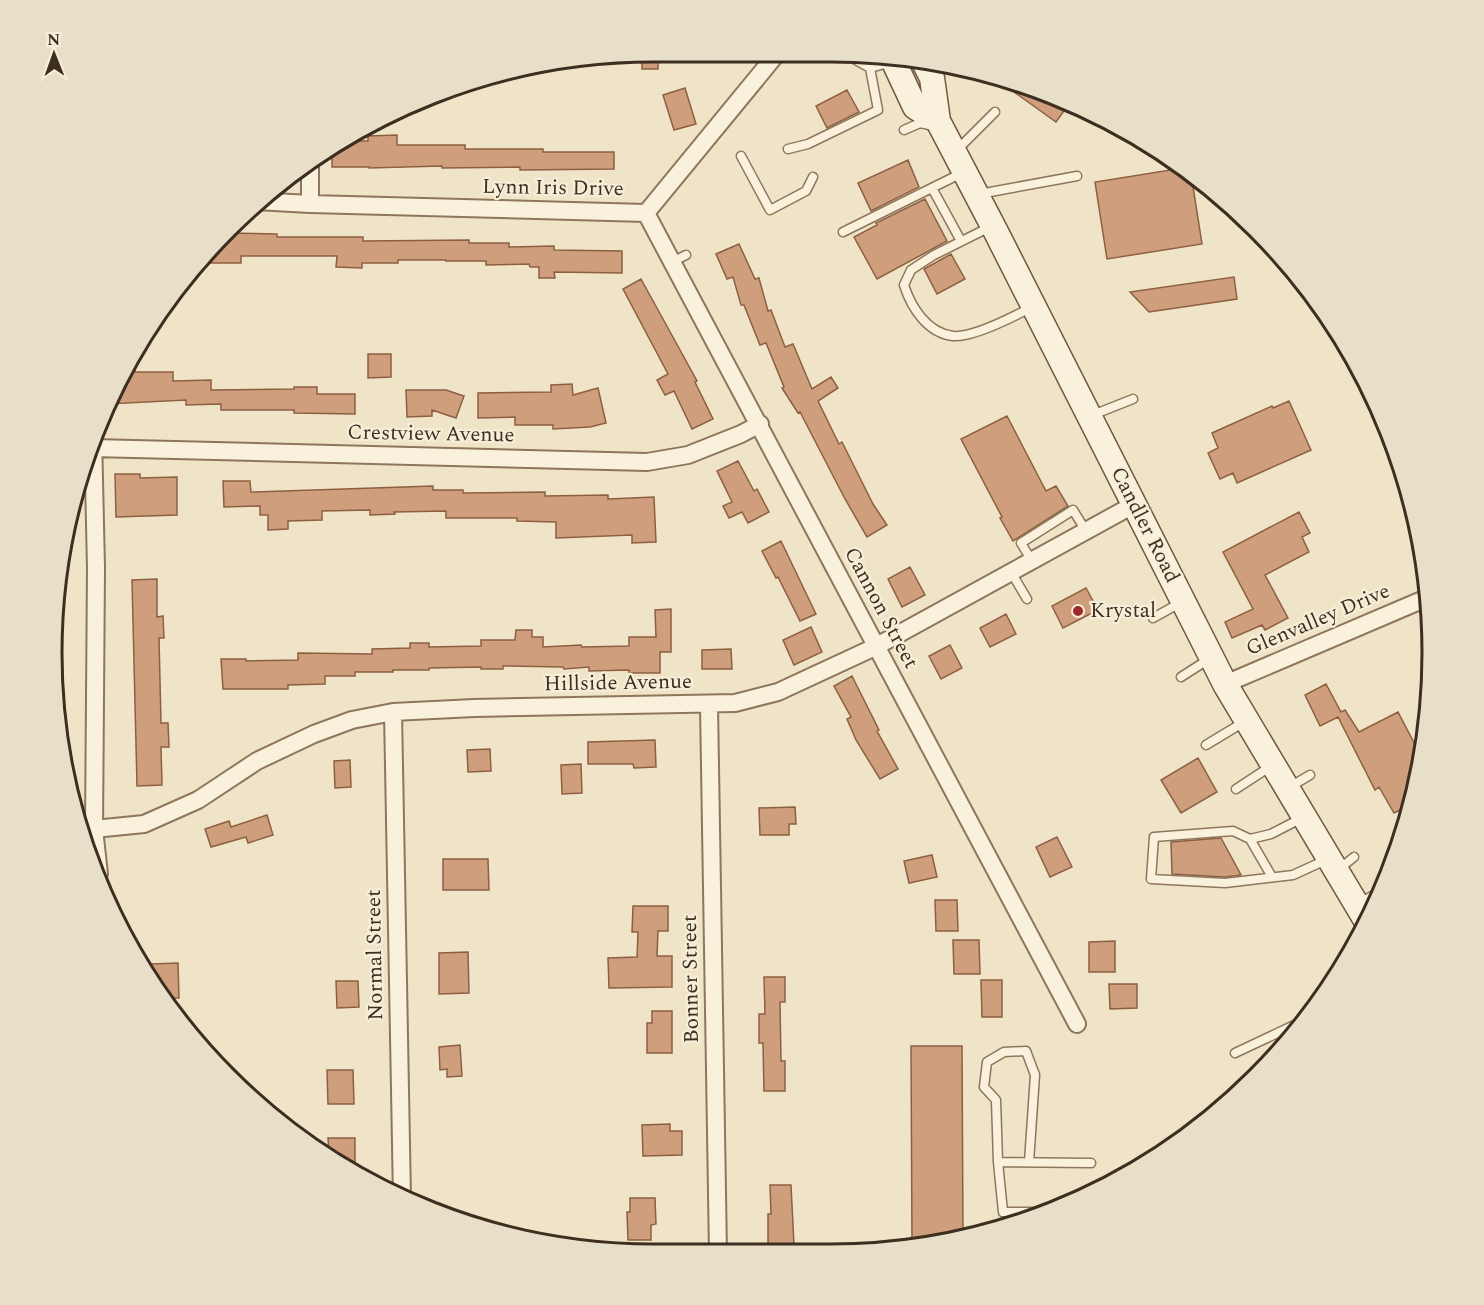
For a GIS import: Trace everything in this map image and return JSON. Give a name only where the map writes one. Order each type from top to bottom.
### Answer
[{"type":"main road","points":[[895,66],[915,107],[940,124]]},
{"type":"main road","name":"Candler Road","points":[[928,70],[932,78],[940,124],[1225,684],[1304,817],[1340,862],[1362,913]]},
{"type":"street","name":"Lynn Iris Drive","points":[[271,202],[646,213],[752,89],[771,62]]},
{"type":"street","points":[[310,171],[310,204]]},
{"type":"street","name":"Cannon Street","points":[[646,213],[679,259],[760,424],[875,647],[1077,1024]]},
{"type":"street","name":"Crestview Avenue","points":[[101,441],[647,462],[688,455],[760,424]]},
{"type":"street","points":[[87,823],[96,568],[93,462]]},
{"type":"street","name":"Hillside Avenue","points":[[89,829],[144,824],[198,800],[257,761],[314,734],[352,720],[393,712],[598,705],[709,705],[735,703],[778,692],[875,647],[1135,504]]},
{"type":"street","name":"Glenvalley Drive","points":[[1225,684],[1420,601]]},
{"type":"street","name":"Bonner Street","points":[[709,705],[718,1244]]},
{"type":"street","name":"Normal Street","points":[[393,712],[402,1188]]},
{"type":"lane","points":[[861,63],[870,68],[882,64]]},
{"type":"lane","points":[[788,149],[808,144],[878,110],[870,68]]},
{"type":"lane","points":[[843,232],[932,188],[959,162],[995,112]]},
{"type":"lane","points":[[904,130],[920,123],[940,124]]},
{"type":"lane","points":[[741,156],[771,210],[806,191],[813,177]]},
{"type":"lane","points":[[976,194],[1077,176]]},
{"type":"lane","points":[[932,188],[961,241]]},
{"type":"lane","points":[[993,225],[911,270],[904,285],[909,302],[934,329],[954,336],[979,331],[1010,319],[1034,306]]},
{"type":"lane","points":[[1090,416],[1133,399]]},
{"type":"lane","points":[[1032,561],[1021,543],[1073,510],[1086,531]]},
{"type":"lane","points":[[1011,572],[1027,599]]},
{"type":"lane","points":[[1153,618],[1183,601]]},
{"type":"lane","points":[[1181,676],[1212,657]]},
{"type":"lane","points":[[1206,745],[1247,720]]},
{"type":"lane","points":[[1236,789],[1273,764]]},
{"type":"lane","points":[[1287,788],[1310,775]]},
{"type":"lane","points":[[1250,839],[1271,834],[1304,817]]},
{"type":"lane","points":[[1272,877],[1250,839],[1233,831],[1154,837],[1151,879],[1225,883],[1272,877],[1293,874],[1340,862]]},
{"type":"lane","points":[[1235,1053],[1287,1029]]},
{"type":"lane","points":[[1021,1212],[1003,1212],[998,1162],[996,1100],[984,1087],[987,1062],[1004,1052],[1026,1051],[1035,1075],[1029,1162]]},
{"type":"lane","points":[[998,1162],[1091,1163]]},
{"type":"building","points":[[642,62],[658,62],[658,69],[642,69]]},
{"type":"building","points":[[685,88],[696,124],[674,130],[663,95]]},
{"type":"building","points":[[847,90],[859,112],[827,128],[816,106]]},
{"type":"building","points":[[1012,90],[1065,109],[1056,122]]},
{"type":"building","points":[[397,135],[397,145],[465,145],[465,149],[543,149],[543,152],[614,152],[614,169],[332,167],[332,156],[357,141],[368,141],[368,136]]},
{"type":"building","points":[[908,160],[919,187],[871,211],[858,183]]},
{"type":"building","points":[[1172,170],[1193,185],[1202,244],[1107,259],[1095,182]]},
{"type":"building","points":[[925,199],[947,241],[877,279],[854,237],[877,225],[876,223]]},
{"type":"building","points":[[237,233],[277,234],[277,237],[363,237],[363,241],[469,240],[469,243],[509,243],[509,247],[554,246],[554,250],[622,251],[622,273],[554,272],[555,278],[539,278],[539,267],[530,267],[529,264],[486,265],[486,261],[398,260],[398,263],[362,263],[362,268],[336,267],[337,256],[241,256],[241,263],[208,263]]},
{"type":"building","points":[[739,244],[755,279],[759,278],[768,311],[771,310],[785,347],[793,344],[812,389],[831,377],[838,388],[818,401],[839,444],[842,442],[873,504],[887,525],[867,537],[800,412],[798,413],[782,388],[784,387],[766,343],[760,345],[744,305],[741,305],[733,277],[727,279],[716,254]]},
{"type":"building","points":[[951,254],[965,279],[937,294],[924,269]]},
{"type":"building","points":[[1234,277],[1237,299],[1149,312],[1130,292]]},
{"type":"building","points":[[641,279],[697,381],[695,382],[713,419],[692,429],[674,391],[665,395],[657,380],[668,374],[623,289]]},
{"type":"building","points":[[368,354],[391,354],[391,377],[368,378]]},
{"type":"building","points":[[135,368],[135,372],[173,372],[173,381],[211,380],[211,390],[317,387],[317,394],[355,394],[355,414],[294,413],[294,410],[221,410],[221,404],[186,405],[186,400],[116,404]]},
{"type":"building","points":[[572,384],[573,395],[598,388],[606,423],[590,427],[553,429],[553,425],[515,425],[515,417],[478,418],[478,393],[551,392],[551,385]]},
{"type":"building","points":[[406,390],[446,390],[464,396],[456,418],[432,410],[432,416],[407,417]]},
{"type":"building","points":[[1289,401],[1311,450],[1237,483],[1233,473],[1220,479],[1208,453],[1218,448],[1212,433],[1272,406],[1273,408]]},
{"type":"building","points":[[1007,416],[1046,491],[1056,486],[1068,506],[1013,541],[961,439]]},
{"type":"building","points":[[738,461],[754,491],[757,489],[769,512],[748,523],[742,512],[729,518],[723,506],[732,502],[717,471]]},
{"type":"building","points":[[115,474],[140,474],[140,478],[177,477],[177,515],[116,517]]},
{"type":"building","points":[[223,481],[250,481],[251,492],[433,486],[433,490],[463,490],[463,493],[545,492],[545,496],[608,495],[608,499],[654,497],[656,542],[632,543],[632,535],[556,538],[556,522],[517,521],[517,518],[446,518],[446,511],[370,515],[370,510],[322,511],[322,520],[288,521],[288,529],[268,530],[268,515],[260,515],[260,506],[224,507]]},
{"type":"building","points":[[1299,512],[1310,533],[1302,537],[1309,552],[1265,575],[1288,618],[1265,630],[1262,625],[1232,638],[1225,622],[1253,609],[1223,552]]},
{"type":"building","points":[[781,541],[816,614],[800,621],[762,551]]},
{"type":"building","points":[[910,567],[925,595],[902,607],[888,579]]},
{"type":"building","points":[[157,579],[157,617],[163,616],[164,638],[159,638],[161,723],[168,723],[169,747],[161,747],[162,785],[137,786],[132,580]]},
{"type":"building","points":[[1086,588],[1098,610],[1063,628],[1052,606]]},
{"type":"building","points":[[671,609],[671,652],[660,652],[660,673],[629,673],[629,670],[589,671],[589,667],[564,669],[563,667],[503,666],[503,669],[429,668],[429,670],[393,670],[393,672],[355,672],[355,676],[325,676],[325,684],[288,685],[288,689],[223,689],[221,659],[298,660],[298,653],[372,654],[372,649],[410,648],[410,643],[429,643],[429,647],[481,646],[481,640],[515,640],[516,630],[532,630],[532,637],[543,637],[543,647],[629,646],[629,637],[656,637],[655,610]]},
{"type":"building","points":[[1006,614],[1016,634],[990,647],[980,628]]},
{"type":"building","points":[[811,627],[822,652],[794,665],[783,640]]},
{"type":"building","points":[[950,645],[962,668],[941,679],[929,656]]},
{"type":"building","points":[[731,649],[732,669],[702,669],[702,650]]},
{"type":"building","points":[[852,676],[879,730],[877,731],[898,769],[880,779],[856,740],[847,719],[851,717],[834,686]]},
{"type":"building","points":[[1326,684],[1341,712],[1345,710],[1359,732],[1398,712],[1415,744],[1401,810],[1394,813],[1379,787],[1375,790],[1338,717],[1320,726],[1305,695]]},
{"type":"building","points":[[655,740],[656,767],[634,768],[633,764],[588,764],[588,742]]},
{"type":"building","points":[[490,749],[491,771],[468,772],[467,750]]},
{"type":"building","points":[[1198,758],[1217,792],[1181,813],[1161,780]]},
{"type":"building","points":[[350,760],[351,787],[335,788],[334,761]]},
{"type":"building","points":[[581,764],[582,793],[562,794],[561,765]]},
{"type":"building","points":[[795,807],[796,824],[789,824],[789,835],[760,835],[759,808]]},
{"type":"building","points":[[267,815],[273,835],[248,843],[246,837],[211,847],[205,829],[229,821],[231,827]]},
{"type":"building","points":[[1057,837],[1072,867],[1050,877],[1036,847]]},
{"type":"building","points":[[1221,838],[1241,875],[1225,877],[1172,874],[1171,842]]},
{"type":"building","points":[[932,855],[937,877],[909,883],[904,861]]},
{"type":"building","points":[[443,859],[488,859],[489,890],[443,890]]},
{"type":"building","points":[[935,900],[957,900],[958,931],[936,931]]},
{"type":"building","points":[[633,906],[668,906],[668,931],[658,931],[657,956],[672,956],[672,987],[609,988],[608,958],[637,957],[638,932],[632,932]]},
{"type":"building","points":[[953,940],[979,940],[980,974],[954,974]]},
{"type":"building","points":[[1115,941],[1115,972],[1089,972],[1089,942]]},
{"type":"building","points":[[468,952],[469,993],[439,994],[439,953]]},
{"type":"building","points":[[178,963],[179,998],[174,998],[151,964]]},
{"type":"building","points":[[764,977],[785,977],[785,1002],[780,1002],[781,1061],[785,1061],[785,1091],[764,1091],[763,1043],[759,1043],[759,1014],[765,1014]]},
{"type":"building","points":[[981,980],[1002,980],[1002,1017],[982,1017]]},
{"type":"building","points":[[336,981],[358,981],[359,1007],[337,1008]]},
{"type":"building","points":[[1109,984],[1137,984],[1137,1008],[1110,1009]]},
{"type":"building","points":[[652,1011],[672,1011],[672,1053],[647,1053],[647,1023],[652,1023]]},
{"type":"building","points":[[460,1045],[462,1076],[447,1077],[447,1069],[440,1070],[439,1047]]},
{"type":"building","points":[[911,1046],[962,1046],[963,1228],[912,1238]]},
{"type":"building","points":[[327,1070],[353,1070],[354,1104],[328,1104]]},
{"type":"building","points":[[670,1124],[670,1131],[682,1131],[682,1155],[643,1156],[642,1125]]},
{"type":"building","points":[[328,1138],[355,1138],[355,1163],[328,1147]]},
{"type":"building","points":[[770,1185],[791,1185],[794,1244],[768,1244],[768,1214],[771,1214]]},
{"type":"building","points":[[630,1198],[655,1198],[656,1224],[651,1225],[651,1240],[628,1240],[627,1212],[630,1212]]},
{"type":"place","name":"Krystal","points":[[1078,611]]}]
